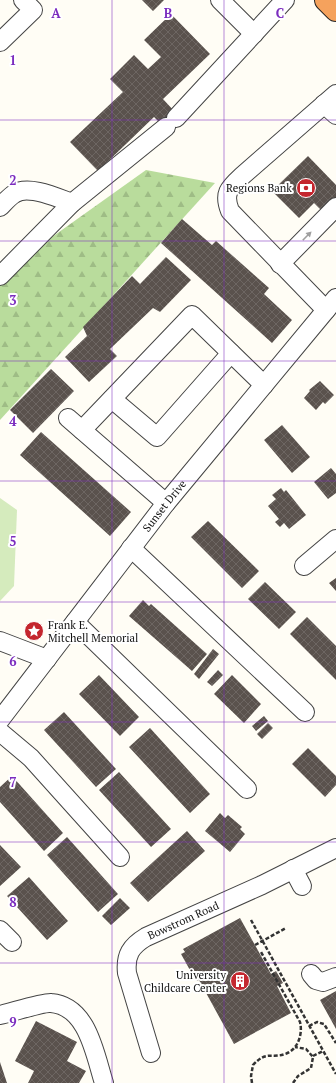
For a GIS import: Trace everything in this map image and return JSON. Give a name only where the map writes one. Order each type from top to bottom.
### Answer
[{"type":"street","points":[[0,42],[33,10],[23,0]]},
{"type":"street","points":[[220,0],[254,34]]},
{"type":"street","points":[[0,276],[72,204],[171,122],[286,0]]},
{"type":"street","points":[[331,304],[280,264],[230,211],[226,200],[230,188],[242,176],[332,104]]},
{"type":"street","points":[[0,207],[15,193],[27,190],[48,193],[72,204]]},
{"type":"street","points":[[280,264],[336,206]]},
{"type":"street","name":"Sunset Drive","points":[[0,720],[166,503],[331,304]]},
{"type":"street","points":[[82,430],[192,315],[264,385]]},
{"type":"street","points":[[112,398],[157,437],[231,353]]},
{"type":"street","points":[[68,418],[166,503]]},
{"type":"street","points":[[304,566],[335,541]]},
{"type":"street","points":[[131,548],[305,712]]},
{"type":"street","points":[[75,622],[247,789]]},
{"type":"street","points":[[0,641],[46,659]]},
{"type":"street","points":[[0,732],[31,758],[120,857]]},
{"type":"street","name":"Bowstrom Road","points":[[151,1053],[127,973],[126,963],[131,949],[146,937],[265,890],[293,869],[335,850]]},
{"type":"street","points":[[293,869],[302,886]]},
{"type":"street","points":[[311,974],[316,980],[323,982],[336,977]]},
{"type":"street","points":[[0,1015],[51,1003],[73,1011],[87,1031],[104,1083]]},
{"type":"path","points":[[251,920],[336,1074]]},
{"type":"path","points":[[255,945],[286,928]]},
{"type":"path","points":[[252,1083],[253,1065],[257,1060],[268,1055],[286,1054],[297,1044],[302,1030],[300,1022],[261,952]]},
{"type":"path","points":[[309,1026],[320,1022],[336,1043]]},
{"type":"path","points":[[295,1046],[306,1049],[313,1056]]},
{"type":"path","points":[[313,1056],[323,1051]]},
{"type":"path","points":[[293,1083],[298,1076],[311,1068],[313,1056]]},
{"type":"green space","points":[[146,170],[215,183],[0,420],[0,284],[38,247]]},
{"type":"green space","points":[[0,498],[17,510],[14,586],[0,601]]},
{"type":"building","points":[[142,0],[164,0],[153,11]]},
{"type":"building","points":[[171,14],[210,54],[163,99],[175,112],[162,125],[154,117],[98,171],[70,142],[123,92],[110,79],[134,55],[148,69],[161,57],[144,40]]},
{"type":"building","name":"Regions Bank","points":[[308,156],[336,185],[336,218],[332,221],[314,203],[299,218],[272,191]]},
{"type":"building","points":[[182,219],[212,245],[216,241],[269,288],[264,294],[292,320],[272,343],[161,243]]},
{"type":"building","points":[[166,257],[191,280],[160,312],[153,308],[110,349],[117,356],[89,382],[65,357],[87,336],[83,327],[132,276],[140,284]]},
{"type":"building","points":[[51,369],[74,391],[33,433],[10,410]]},
{"type":"building","points":[[320,381],[334,395],[325,404],[323,402],[316,410],[304,398],[310,391],[309,390]]},
{"type":"building","points":[[282,425],[310,457],[292,473],[264,440]]},
{"type":"building","points":[[41,432],[131,512],[110,536],[20,455]]},
{"type":"building","points":[[331,468],[336,474],[336,493],[328,499],[314,482]]},
{"type":"building","points":[[281,488],[284,492],[286,490],[306,515],[289,529],[284,523],[280,527],[275,522],[279,519],[268,506],[276,499],[272,495]]},
{"type":"building","points":[[208,521],[259,571],[242,588],[191,537]]},
{"type":"building","points":[[336,578],[336,591],[329,583]]},
{"type":"building","points":[[265,582],[296,612],[279,629],[248,599]]},
{"type":"building","points":[[143,600],[149,606],[151,604],[207,654],[192,671],[129,616]]},
{"type":"building","points":[[307,617],[336,646],[336,680],[290,634]]},
{"type":"building","points":[[213,649],[219,654],[199,679],[194,674]]},
{"type":"building","points":[[218,670],[223,675],[212,686],[207,682]]},
{"type":"building","points":[[99,675],[139,717],[120,736],[79,694]]},
{"type":"building","points":[[232,675],[261,704],[244,723],[214,694]]},
{"type":"building","points":[[64,712],[116,769],[96,787],[44,730]]},
{"type":"building","points":[[264,716],[268,721],[256,731],[252,726]]},
{"type":"building","points":[[268,723],[273,728],[262,739],[257,734]]},
{"type":"building","points":[[150,728],[210,794],[190,813],[129,747]]},
{"type":"building","points":[[308,748],[336,776],[336,785],[325,797],[292,764]]},
{"type":"building","points":[[119,772],[171,829],[151,847],[99,790]]},
{"type":"building","points":[[12,776],[63,833],[44,851],[0,802],[0,787]]},
{"type":"building","points":[[220,813],[225,818],[228,815],[242,827],[240,829],[245,834],[230,852],[205,831]]},
{"type":"building","points":[[187,831],[205,851],[148,902],[130,883]]},
{"type":"building","points":[[67,837],[118,894],[98,912],[47,855]]},
{"type":"building","points":[[0,845],[21,867],[0,886]]},
{"type":"building","points":[[29,877],[68,921],[47,940],[7,896]]},
{"type":"building","points":[[120,898],[130,908],[111,925],[102,916]]},
{"type":"building","name":"University Childcare Center","points":[[240,918],[271,974],[276,971],[283,983],[277,986],[291,1013],[234,1044],[199,980],[196,981],[181,954],[185,952],[183,949]]},
{"type":"building","points":[[336,991],[336,1029],[320,1000]]},
{"type":"building","points":[[36,1021],[77,1042],[67,1061],[86,1071],[79,1083],[28,1083],[34,1071],[15,1061]]},
{"type":"building","points":[[0,1062],[7,1083],[0,1083]]},
{"type":"place","name":"Regions Bank","points":[[306,188]]},
{"type":"place","name":"Frank E. Mitchell Memorial","points":[[34,631]]},
{"type":"place","name":"University Childcare Center","points":[[240,981]]}]
